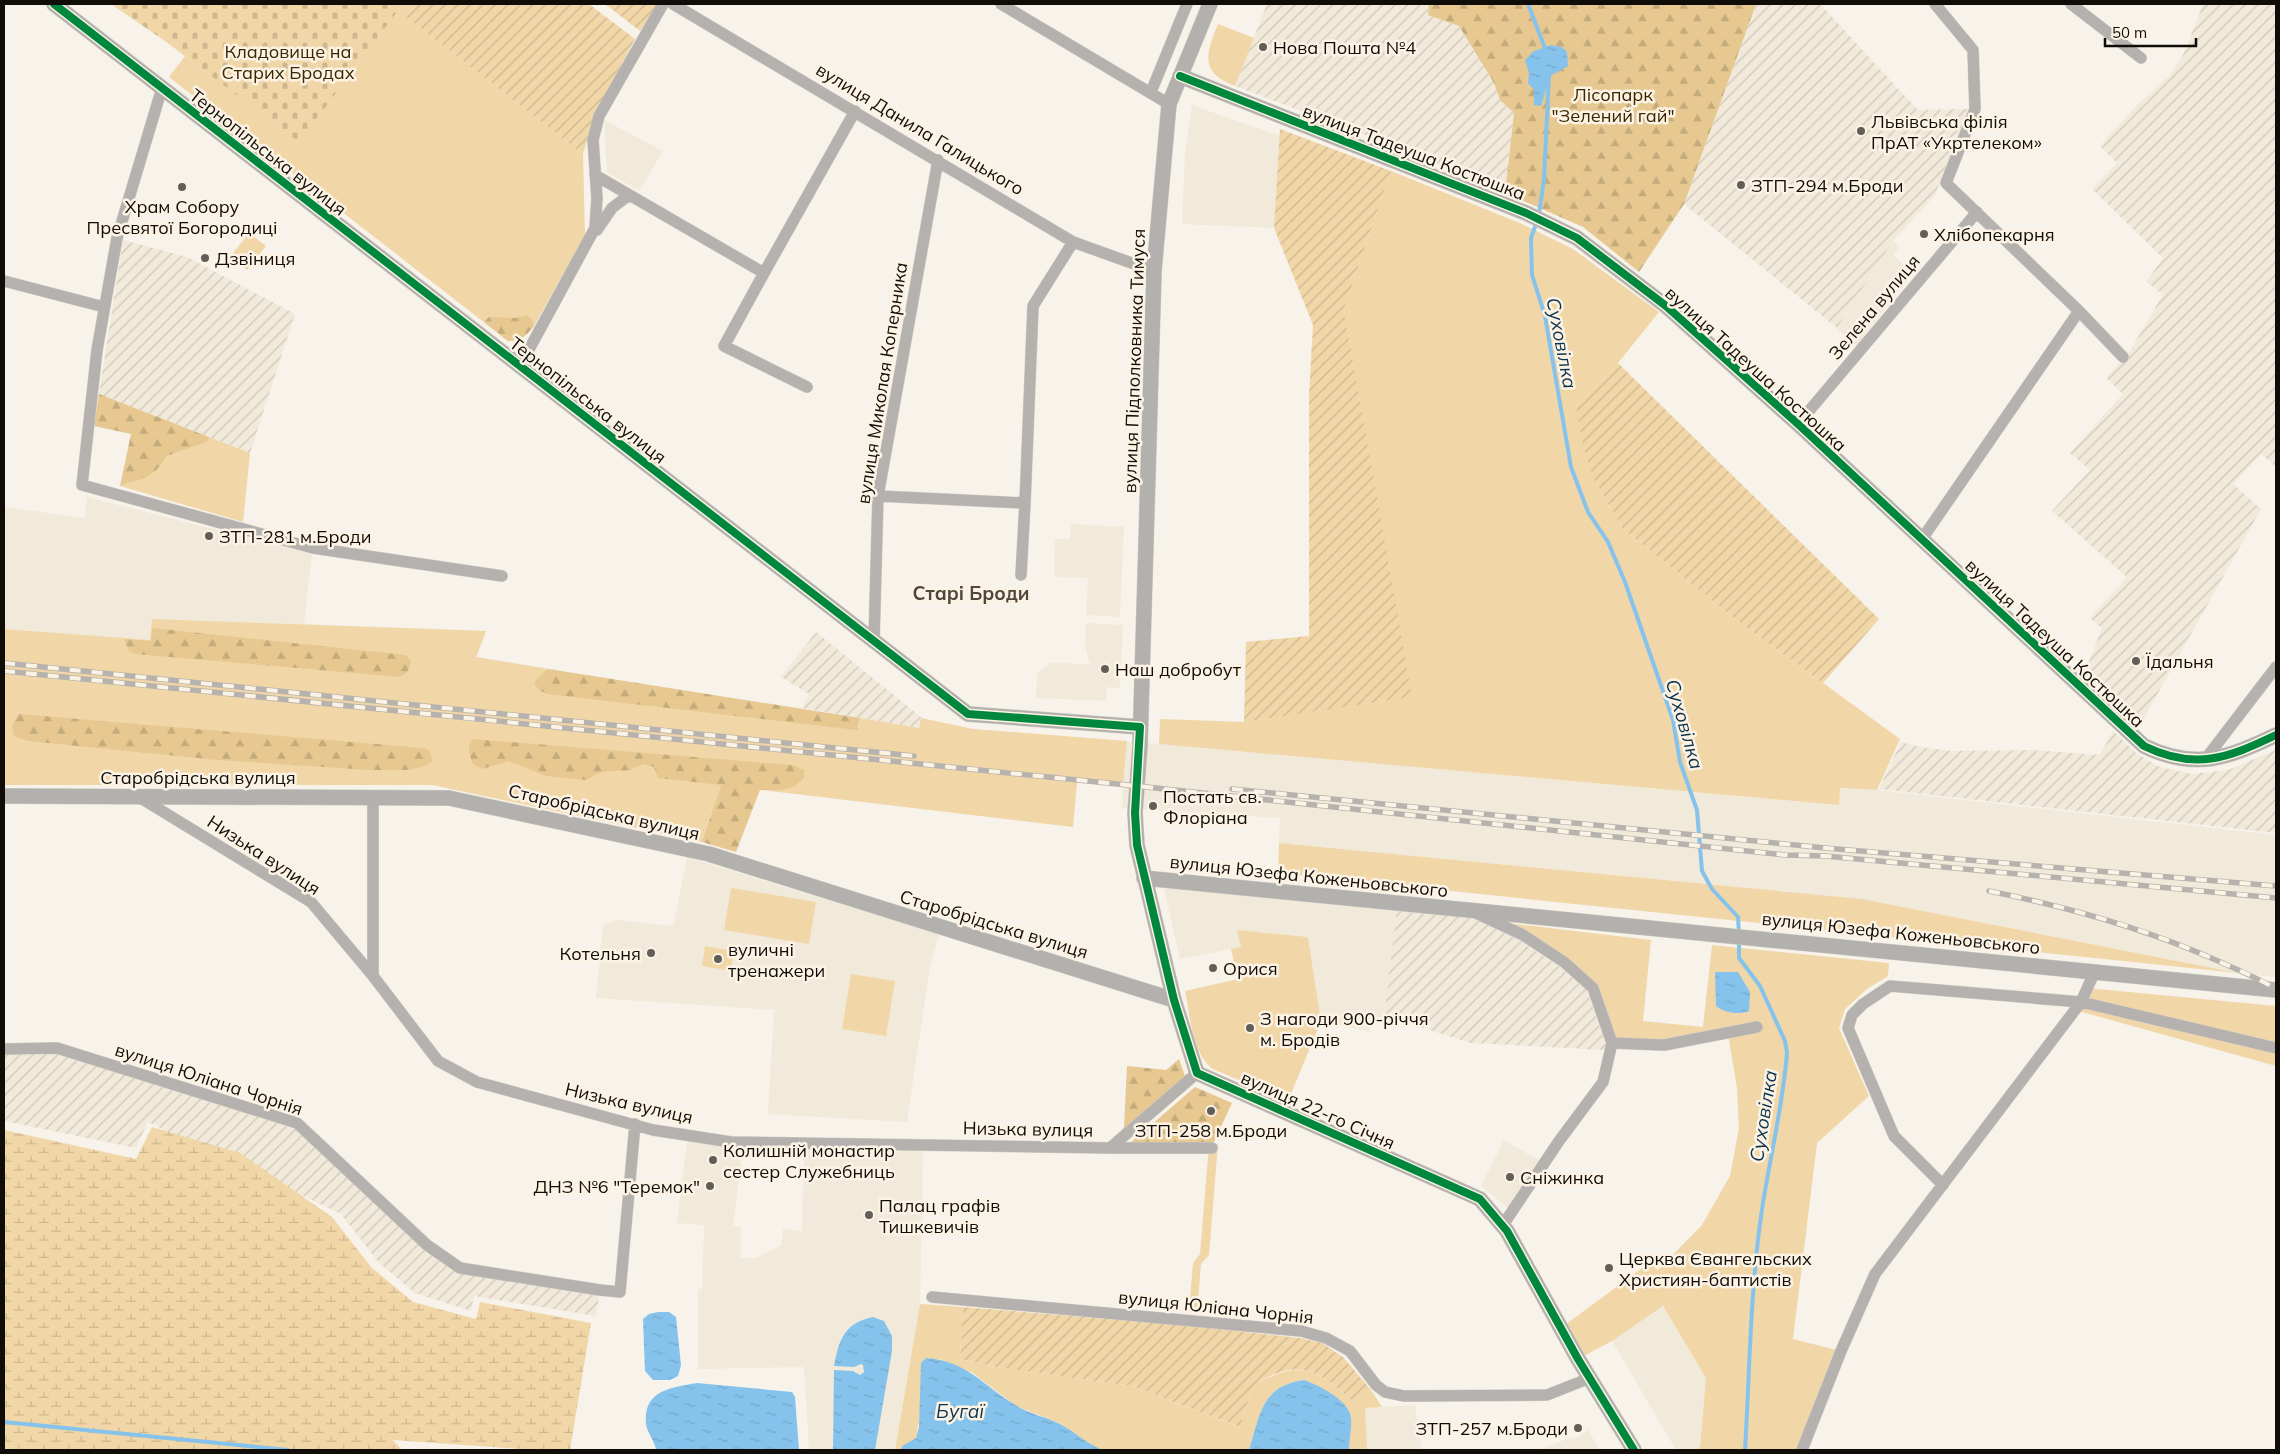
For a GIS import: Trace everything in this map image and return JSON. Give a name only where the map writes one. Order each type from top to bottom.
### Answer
[{"type":"main road","name":"Тернопільська вулиця","points":[[54,4],[968,714],[1140,727]]},
{"type":"main road","name":"вулиця Підполковника Тимуся","points":[[1140,727],[1154,271],[1169,104],[1210,4]]},
{"type":"main road","name":"вулиця Тадеуша Костюшка","points":[[1180,76],[1526,213],[1577,238],[1666,306],[1798,424],[2139,743],[2171,758],[2204,761],[2250,748],[2276,735]]},
{"type":"main road","points":[[1140,727],[1135,820],[1144,878],[1174,1000],[1197,1073]]},
{"type":"main road","name":"Старобрідська вулиця","points":[[4,796],[373,796],[449,798],[709,854],[1174,1000]]},
{"type":"main road","name":"вулиця Юзефа Коженьовського","points":[[1144,878],[2276,990]]},
{"type":"main road","name":"вулиця 22-го Січня","points":[[1197,1073],[1464,1190],[1480,1199],[1503,1225],[1590,1378],[1634,1450]]},
{"type":"street","points":[[590,240],[597,215],[593,140],[599,116],[663,4]]},
{"type":"street","name":"вулиця Данила Галицького","points":[[673,4],[1073,242],[1154,271]]},
{"type":"street","points":[[1001,4],[1169,104]]},
{"type":"street","points":[[1151,92],[1187,4]]},
{"type":"street","points":[[1935,4],[1973,50],[1975,109],[1946,183],[2124,357]]},
{"type":"street","points":[[2071,4],[2142,58]]},
{"type":"street","points":[[162,88],[117,238],[104,307],[82,484],[313,548],[502,576]]},
{"type":"street","points":[[807,387],[724,346],[855,111]]},
{"type":"street","name":"вулиця Миколая Коперника","points":[[874,642],[878,496],[938,160]]},
{"type":"street","points":[[595,175],[764,273]]},
{"type":"street","points":[[520,366],[590,240],[612,208],[629,195]]},
{"type":"street","name":"Зелена вулиця","points":[[1798,424],[1977,212]]},
{"type":"street","points":[[1021,575],[1033,306],[1073,242]]},
{"type":"street","points":[[4,281],[104,307]]},
{"type":"street","points":[[1922,539],[2079,311]]},
{"type":"street","points":[[878,496],[1025,503]]},
{"type":"street","points":[[2204,761],[2276,667]]},
{"type":"street","points":[[373,796],[373,976]]},
{"type":"street","name":"Низька вулиця","points":[[139,797],[311,902],[373,976],[438,1061],[477,1082],[653,1130],[731,1142],[1110,1148],[1197,1073]]},
{"type":"street","name":"вулиця Юзефа Коженьовського","points":[[1470,910],[1523,935],[1564,962],[1593,988],[1612,1043]]},
{"type":"street","points":[[1802,1450],[1841,1351],[1876,1274],[2081,1002],[2096,971]]},
{"type":"street","points":[[1943,1185],[1894,1136],[1848,1028],[1852,1015],[1872,996],[1890,986],[2081,1002],[2276,1048]]},
{"type":"street","points":[[1503,1225],[1559,1141],[1603,1082],[1612,1043],[1664,1046],[1757,1027]]},
{"type":"street","name":"вулиця Юліана Чорнія","points":[[4,1049],[57,1048],[298,1123],[427,1245],[460,1268],[620,1292],[635,1124]]},
{"type":"street","points":[[1110,1148],[1212,1148]]},
{"type":"street","name":"вулиця Юліана Чорнія","points":[[932,1297],[1301,1331],[1326,1338],[1350,1351],[1376,1385],[1385,1392],[1404,1396],[1547,1395],[1590,1378]]},
{"type":"shaded area","points":[[1267,4],[1429,4],[1428,15],[1459,26],[1494,83],[1500,100],[1514,113],[1505,193],[1384,142],[1235,86]]},
{"type":"shaded area","points":[[1756,4],[1824,4],[1822,6],[1918,110],[1968,109],[1935,195],[1893,241],[1837,328],[1684,204]]},
{"type":"shaded area","points":[[2203,4],[2276,4],[2276,467],[2261,454],[2233,484],[2261,509],[2139,727],[2083,677],[2102,628],[2090,618],[2127,577],[2052,511],[2090,470],[2070,453],[2123,394],[2106,378],[2130,351],[2163,294],[2146,282],[2163,258],[2092,189],[2117,163],[2100,146],[2137,105],[2170,75],[2184,53]]},
{"type":"shaded area","points":[[1192,105],[1280,136],[1274,228],[1182,224],[1185,155]]},
{"type":"shaded area","points":[[604,120],[663,151],[639,191],[607,172]]},
{"type":"shaded area","points":[[123,240],[187,257],[295,314],[250,453],[99,394]]},
{"type":"shaded area","points":[[1893,241],[1900,247],[1893,255],[1913,273],[1857,345],[1837,329]]},
{"type":"shaded area","points":[[87,497],[312,554],[304,624],[486,631],[477,657],[919,728],[973,729],[1159,744],[1838,805],[1840,788],[1877,790],[2276,835],[2276,977],[2238,973],[1862,899],[1279,843],[1280,818],[1122,808],[1123,785],[1077,782],[1073,826],[761,788],[4,630],[37,631],[4,629],[4,507],[85,518]]},
{"type":"shaded area","points":[[1071,524],[1124,527],[1120,617],[1086,615],[1088,578],[1054,577],[1055,539],[1070,539]]},
{"type":"shaded area","points":[[1086,623],[1123,625],[1120,688],[1107,687],[1106,701],[1036,698],[1037,673],[1052,663],[1090,664],[1085,646]]},
{"type":"shaded area","points":[[816,632],[921,717],[919,728],[802,708],[809,694],[781,677]]},
{"type":"shaded area","points":[[2113,731],[2137,754],[2160,767],[2192,774],[2228,770],[2276,750],[2276,833],[1879,789],[1901,742],[1920,747],[1953,751],[2031,750],[2100,755]]},
{"type":"shaded area","points":[[687,857],[939,934],[930,966],[907,1122],[768,1114],[774,1010],[596,998],[603,926],[616,920],[673,926]]},
{"type":"shaded area","points":[[1182,886],[1397,908],[1384,1016],[1372,1019],[1370,1032],[1321,1021],[1308,937],[1238,930],[1241,947],[1180,959],[1164,889]]},
{"type":"shaded area","points":[[1397,908],[1465,914],[1519,940],[1560,967],[1587,991],[1606,1044],[1605,1050],[1471,1043],[1384,1016]]},
{"type":"shaded area","points":[[57,1048],[297,1123],[460,1268],[600,1290],[596,1316],[474,1296],[471,1311],[415,1293],[379,1263],[341,1214],[148,1122],[136,1148],[4,1121],[4,1050]]},
{"type":"shaded area","points":[[1504,1140],[1540,1161],[1509,1209],[1481,1186]]},
{"type":"shaded area","points":[[687,1141],[743,1149],[733,1226],[741,1227],[741,1258],[756,1258],[781,1245],[783,1229],[802,1231],[804,1148],[923,1150],[920,1304],[895,1450],[809,1450],[804,1367],[698,1369],[698,1289],[702,1289],[704,1225],[677,1223]]},
{"type":"shaded area","points":[[1663,1306],[1706,1377],[1700,1447],[1695,1450],[1676,1450],[1612,1341]]},
{"type":"shaded area","points":[[1415,1405],[1422,1450],[1367,1450],[1365,1408]]},
{"type":"shaded area","points":[[1588,1430],[1600,1450],[1538,1450],[1572,1437],[1574,1439]]},
{"type":"green space","name":"Кладовище на Старих Бродах","points":[[111,4],[403,4],[299,142],[165,41]]},
{"type":"green space","points":[[403,4],[416,4],[406,17],[583,154],[585,236],[534,326],[526,335],[516,340],[508,341],[169,77],[185,56],[299,141]]},
{"type":"green space","points":[[416,4],[589,4],[635,39],[594,117],[583,154],[406,17]]},
{"type":"green space","points":[[605,4],[658,4],[640,31]]},
{"type":"green space","name":"Лісопарк \"Зелений гай\"","points":[[1429,4],[1756,4],[1684,204],[1639,272],[1583,227],[1505,193],[1514,113],[1500,100],[1494,83],[1459,26],[1428,15]]},
{"type":"green space","points":[[1218,24],[1254,38],[1235,86],[1215,75],[1208,61],[1211,44]]},
{"type":"green space","points":[[1280,129],[1391,171],[1344,309],[1412,697],[1244,722],[1246,642],[1309,636],[1309,396],[1313,325],[1274,228]]},
{"type":"green space","points":[[1391,171],[1522,224],[1573,249],[1659,312],[1618,363],[1576,405],[1594,480],[1623,529],[1739,622],[1900,739],[1877,790],[1840,788],[1839,805],[1159,744],[1160,719],[1244,722],[1411,697],[1344,309]]},
{"type":"green space","points":[[249,233],[266,246],[247,270],[230,257]]},
{"type":"green space","points":[[527,315],[532,319],[534,326],[523,337],[516,340],[508,341],[484,322],[489,317],[516,318]]},
{"type":"green space","points":[[1618,363],[1879,619],[1823,683],[1739,622],[1623,529],[1594,480],[1583,445],[1576,405]]},
{"type":"green space","points":[[99,394],[209,437],[207,442],[167,456],[152,473],[142,479],[120,486],[131,434],[94,426]]},
{"type":"green space","points":[[209,437],[250,453],[243,522],[120,486],[147,476],[158,468],[167,456],[207,442]]},
{"type":"green space","points":[[152,619],[486,631],[476,657],[548,669],[539,676],[858,728],[860,718],[919,728],[921,718],[973,729],[1127,741],[1123,785],[1077,782],[1073,827],[721,785],[702,842],[432,785],[4,785],[4,629],[150,640]]},
{"type":"green space","points":[[152,628],[406,655],[411,661],[408,670],[400,677],[135,654],[129,651],[124,639],[151,641]]},
{"type":"green space","points":[[548,669],[860,718],[857,730],[547,694],[539,690],[534,683]]},
{"type":"green space","points":[[19,714],[423,748],[429,750],[433,761],[422,767],[408,770],[369,770],[217,760],[28,741],[14,736],[12,725]]},
{"type":"green space","points":[[473,739],[793,765],[804,770],[804,777],[789,788],[760,790],[736,852],[702,842],[721,785],[658,778],[654,767],[643,764],[630,770],[601,772],[586,780],[546,776],[509,761],[482,769],[473,764],[469,754],[469,745]]},
{"type":"green space","points":[[1279,843],[1862,899],[2238,973],[1278,873]]},
{"type":"green space","points":[[731,888],[816,902],[809,944],[724,930]]},
{"type":"green space","points":[[1506,923],[1651,940],[1643,1021],[1703,1027],[1712,945],[1889,963],[1888,976],[1867,989],[1845,1009],[1839,1028],[1869,1096],[1817,1143],[1793,1339],[1841,1351],[1802,1450],[1695,1450],[1700,1447],[1706,1378],[1663,1306],[1612,1341],[1578,1359],[1561,1328],[1650,1262],[1658,1270],[1702,1225],[1730,1176],[1739,1128],[1737,1088],[1728,1034],[1709,1038],[1615,1043],[1596,987]]},
{"type":"green space","points":[[1237,930],[1308,937],[1321,1021],[1288,1101],[1213,1069],[1200,1054],[1196,1044],[1185,991],[1238,979],[1231,949],[1241,947]]},
{"type":"green space","name":"вуличні тренажери","points":[[705,946],[734,951],[731,971],[702,966]]},
{"type":"green space","points":[[851,974],[895,981],[886,1036],[842,1029]]},
{"type":"green space","points":[[2087,988],[2276,1006],[2276,1066],[2075,1010]]},
{"type":"green space","points":[[1179,1059],[1185,1076],[1120,1132],[1124,1127],[1127,1066],[1166,1070]]},
{"type":"green space","points":[[1195,1087],[1232,1103],[1213,1144],[1129,1144]]},
{"type":"green space","points":[[152,1127],[240,1153],[332,1217],[371,1267],[413,1302],[476,1319],[480,1302],[591,1323],[570,1450],[535,1450],[393,1440],[402,1450],[4,1450],[4,1130],[136,1159]]},
{"type":"green space","points":[[1209,1144],[1218,1144],[1209,1255],[1201,1264],[1197,1313],[1189,1312],[1193,1263],[1200,1254]]},
{"type":"green space","points":[[920,1304],[963,1307],[960,1359],[996,1367],[1132,1386],[1239,1427],[1255,1387],[1267,1378],[1287,1371],[1308,1371],[1318,1375],[1354,1402],[1371,1390],[1382,1407],[1365,1408],[1367,1450],[1349,1450],[1351,1420],[1346,1406],[1335,1397],[1304,1380],[1290,1383],[1279,1389],[1264,1404],[1249,1450],[1103,1450],[1090,1445],[1059,1423],[1016,1406],[973,1373],[938,1359],[920,1416],[916,1438],[902,1446],[901,1450],[895,1450]]},
{"type":"green space","points":[[963,1307],[1192,1326],[1300,1338],[1322,1343],[1343,1357],[1371,1390],[1354,1402],[1318,1375],[1308,1371],[1287,1370],[1267,1378],[1255,1387],[1250,1396],[1240,1427],[1132,1386],[996,1367],[960,1359]]},
{"type":"water","points":[[1551,45],[1562,47],[1567,52],[1568,66],[1550,76],[1541,106],[1534,105],[1534,90],[1528,83],[1529,73],[1525,60],[1534,51]]},
{"type":"water","points":[[1715,972],[1738,972],[1750,992],[1749,1011],[1732,1013],[1716,1006]]},
{"type":"water","points":[[669,1312],[676,1317],[681,1365],[678,1376],[670,1380],[653,1380],[645,1371],[643,1319],[649,1314]]},
{"type":"water","points":[[873,1317],[884,1321],[892,1336],[892,1351],[875,1450],[833,1450],[834,1370],[853,1371],[860,1375],[864,1372],[863,1365],[861,1364],[854,1367],[834,1366],[838,1348],[849,1328]]},
{"type":"water","name":"Бугаї","points":[[926,1358],[941,1360],[965,1369],[1005,1399],[1027,1411],[1060,1424],[1103,1450],[901,1450],[902,1446],[916,1438],[919,1427],[921,1363]]},
{"type":"water","points":[[1304,1380],[1323,1388],[1346,1406],[1349,1411],[1351,1425],[1349,1450],[1249,1450],[1264,1404],[1279,1389],[1290,1383]]},
{"type":"water","points":[[697,1383],[792,1392],[795,1397],[799,1450],[656,1450],[646,1424],[646,1413],[649,1404],[654,1397],[668,1389]]},
{"type":"waterway","name":"Суховілка","points":[[1528,4],[1546,51]]},
{"type":"waterway","name":"Суховілка","points":[[1539,214],[1544,179],[1549,75]]},
{"type":"waterway","name":"Суховілка","points":[[1537,221],[1531,238],[1532,275],[1545,316],[1571,467],[1588,512],[1608,542],[1625,582],[1673,720],[1680,762],[1697,810],[1702,871],[1712,889],[1738,917],[1739,934]]},
{"type":"waterway","name":"Суховілка","points":[[1739,941],[1739,958],[1760,986],[1785,1041],[1787,1053],[1780,1110],[1763,1203],[1755,1265],[1745,1450]]},
{"type":"waterway","points":[[4,1422],[288,1450]]},
{"type":"railway","points":[[4,663],[914,756]]},
{"type":"railway","points":[[4,671],[1137,786],[1785,855],[1825,856],[2276,898]]},
{"type":"railway","points":[[1232,789],[1825,848],[2276,886]]},
{"type":"railway","points":[[1989,891],[2077,911],[2162,938],[2218,961],[2276,989]]},
{"type":"cycle path","points":[[54,4],[968,714],[1140,727],[1135,813],[1137,845],[1174,1000],[1197,1073],[1480,1199],[1507,1231],[1578,1359],[1634,1450]]},
{"type":"cycle path","points":[[1180,76],[1526,213],[1577,238],[1666,306],[1798,424],[2144,746],[2162,754],[2196,760],[2227,755],[2276,735]]},
{"type":"place","name":"Нова Пошта №4","points":[[1263,47]]},
{"type":"place","name":"Львівська філія ПрАТ «Укртелеком»","points":[[1861,131]]},
{"type":"place","name":"ЗТП-294 м.Броди","points":[[1741,185]]},
{"type":"place","name":"Храм Собору Пресвятої Богородиці","points":[[182,187]]},
{"type":"place","name":"Хлібопекарня","points":[[1924,234]]},
{"type":"place","name":"Дзвіниця","points":[[205,258]]},
{"type":"place","name":"ЗТП-281 м.Броди","points":[[209,536]]},
{"type":"place","name":"Їдальня","points":[[2136,661]]},
{"type":"place","name":"Наш добробут","points":[[1105,669]]},
{"type":"place","name":"Постать св. Флоріана","points":[[1153,806]]},
{"type":"place","name":"Котельня","points":[[651,953]]},
{"type":"place","name":"вуличні тренажери","points":[[718,959]]},
{"type":"place","name":"Орися","points":[[1213,968]]},
{"type":"place","name":"З нагоди 900-річчя м. Бродів","points":[[1250,1028]]},
{"type":"place","name":"ЗТП-258 м.Броди","points":[[1211,1111]]},
{"type":"place","name":"Колишній монастир сестер Служебниць","points":[[713,1160]]},
{"type":"place","name":"Сніжинка","points":[[1510,1177]]},
{"type":"place","name":"ДНЗ №6 \"Теремок\"","points":[[710,1186]]},
{"type":"place","name":"Палац графів Тишкевичів","points":[[869,1215]]},
{"type":"place","name":"Церква Євангельских Християн-баптистів","points":[[1609,1268]]},
{"type":"place","name":"ЗТП-257 м.Броди","points":[[1578,1428]]},
{"type":"district","name":"Старі Броди","points":[[971,593]]}]
